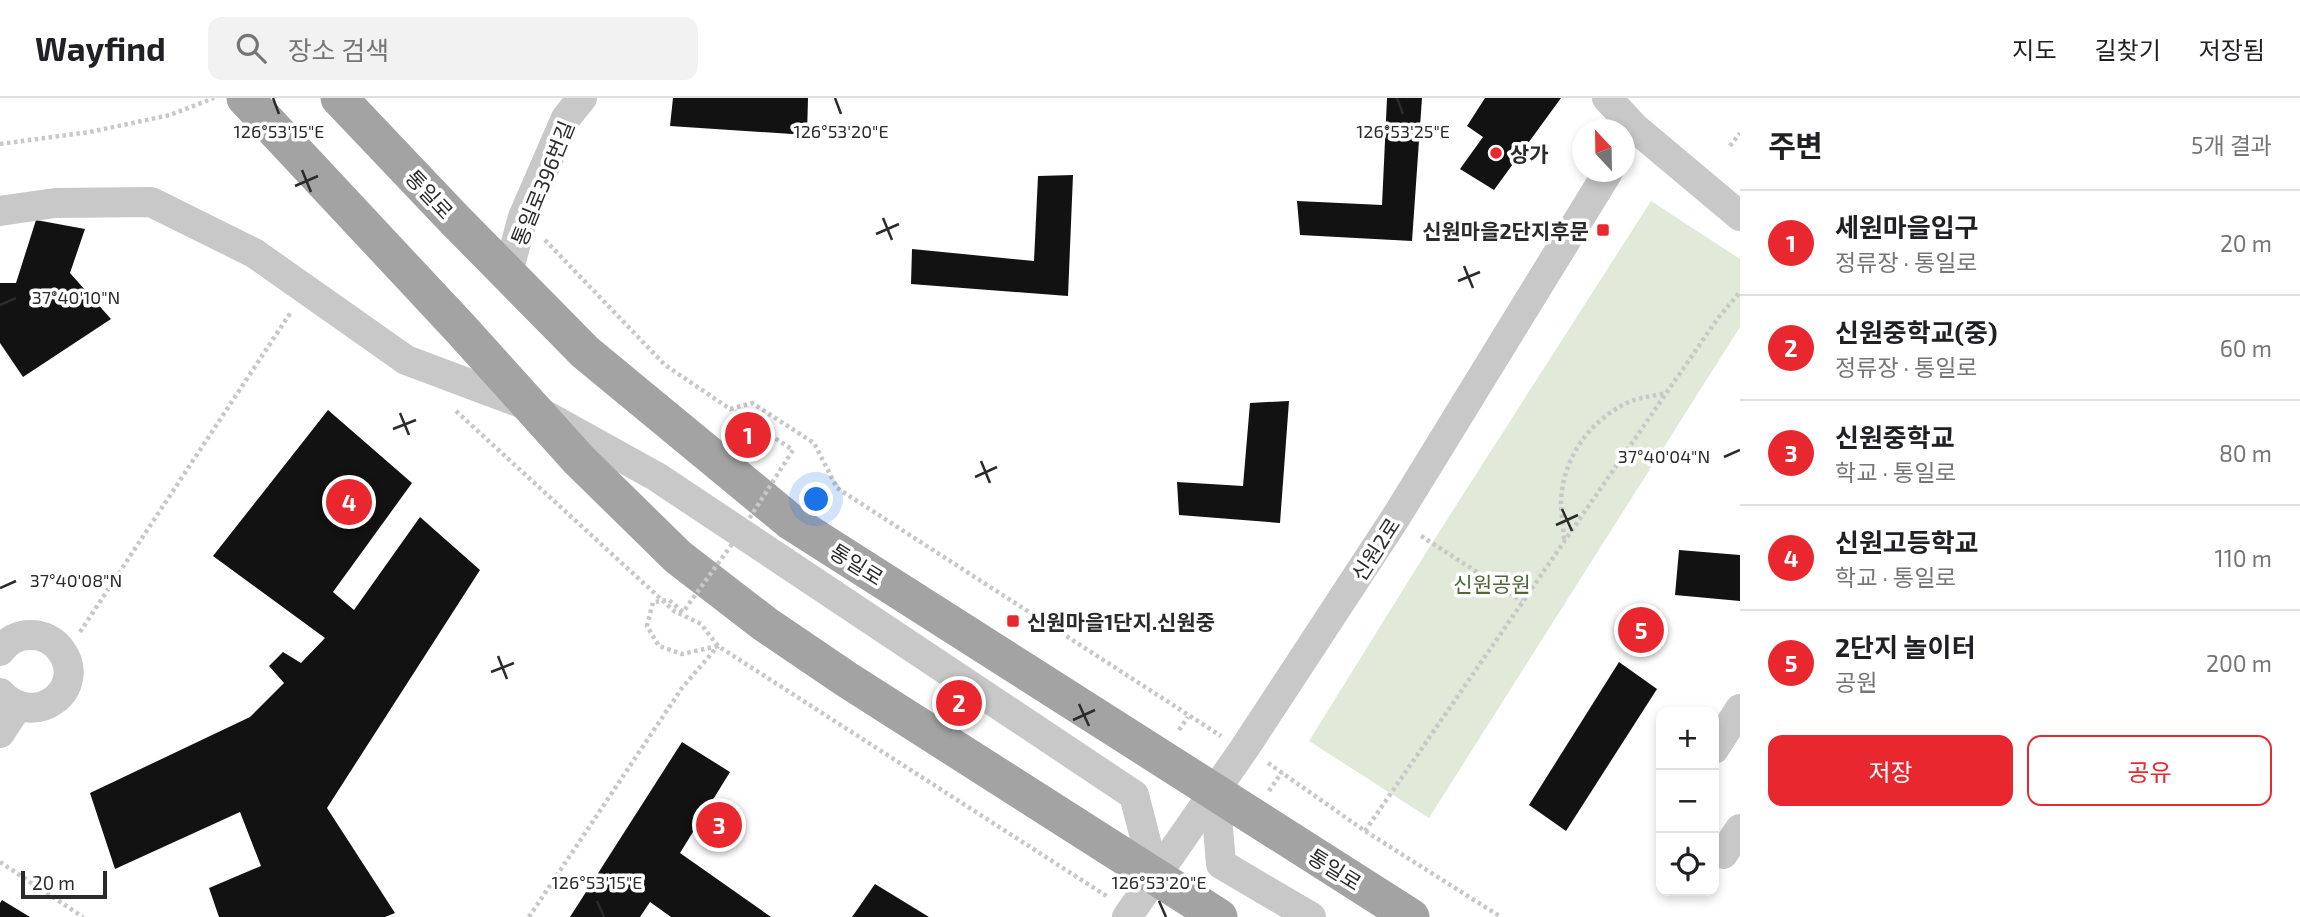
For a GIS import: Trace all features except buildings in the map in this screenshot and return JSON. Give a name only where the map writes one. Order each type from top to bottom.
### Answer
[{"type":"main road","points":[[244,98],[385,247],[579,460],[678,557],[765,624],[846,679],[1219,917]]},
{"type":"main road","name":"통일로","points":[[339,98],[586,352],[790,522],[1411,917]]},
{"type":"street","name":"통일로396번길","points":[[508,272],[523,217],[565,118],[582,98]]},
{"type":"street","points":[[1607,98],[1620,119]]},
{"type":"street","points":[[1635,140],[1740,216]]},
{"type":"street","name":"신원2로","points":[[1127,917],[1215,792],[1396,517],[1602,182]]},
{"type":"street","points":[[0,211],[55,203],[151,202],[254,253],[406,360],[529,406],[657,477],[1134,795],[1155,876]]},
{"type":"street","points":[[0,651],[11,640],[22,636],[46,637],[64,654],[68,666],[63,691],[54,701],[43,707],[30,709],[9,700],[0,733]]},
{"type":"street","points":[[1719,741],[1740,709]]},
{"type":"street","points":[[1215,792],[1221,864],[1311,917]]},
{"type":"street","points":[[1719,851],[1723,854],[1740,829]]},
{"type":"path","points":[[0,144],[104,129],[170,115],[214,98]]},
{"type":"path","points":[[1730,146],[1740,133]]},
{"type":"path","points":[[523,217],[665,365],[793,450],[740,533],[683,612],[669,600],[653,602],[647,626],[659,646],[682,654],[718,646]]},
{"type":"path","points":[[1365,831],[1718,318],[1740,292]]},
{"type":"path","points":[[80,632],[295,306]]},
{"type":"path","points":[[1564,540],[1561,501],[1567,465],[1583,438],[1605,416],[1631,401],[1666,393]]},
{"type":"path","points":[[730,409],[752,403],[814,443],[837,488],[1188,717]]},
{"type":"path","points":[[454,410],[674,611],[701,625],[718,646],[1084,882]]},
{"type":"path","points":[[1421,536],[1522,601]]},
{"type":"path","points":[[529,917],[682,688],[718,646]]},
{"type":"path","points":[[1282,772],[1365,831],[1501,917]]},
{"type":"path","points":[[0,862],[83,917]]},
{"type":"green space","name":"신원공원","points":[[1651,201],[1740,259],[1740,327],[1429,818],[1309,741]]},
{"type":"place","name":"상가","points":[[1496,153]]},
{"type":"place","name":"신원마을2단지후문","points":[[1603,230]]},
{"type":"place","name":"세원마을입구","points":[[748,435]]},
{"type":"place","name":"신원고등학교","points":[[349,502]]},
{"type":"place","name":"신원마을1단지.신원중","points":[[1013,621]]},
{"type":"place","name":"2단지 놀이터","points":[[1641,630]]},
{"type":"place","name":"신원중학교(중)","points":[[959,703]]},
{"type":"place","name":"신원중학교","points":[[719,825]]}]
